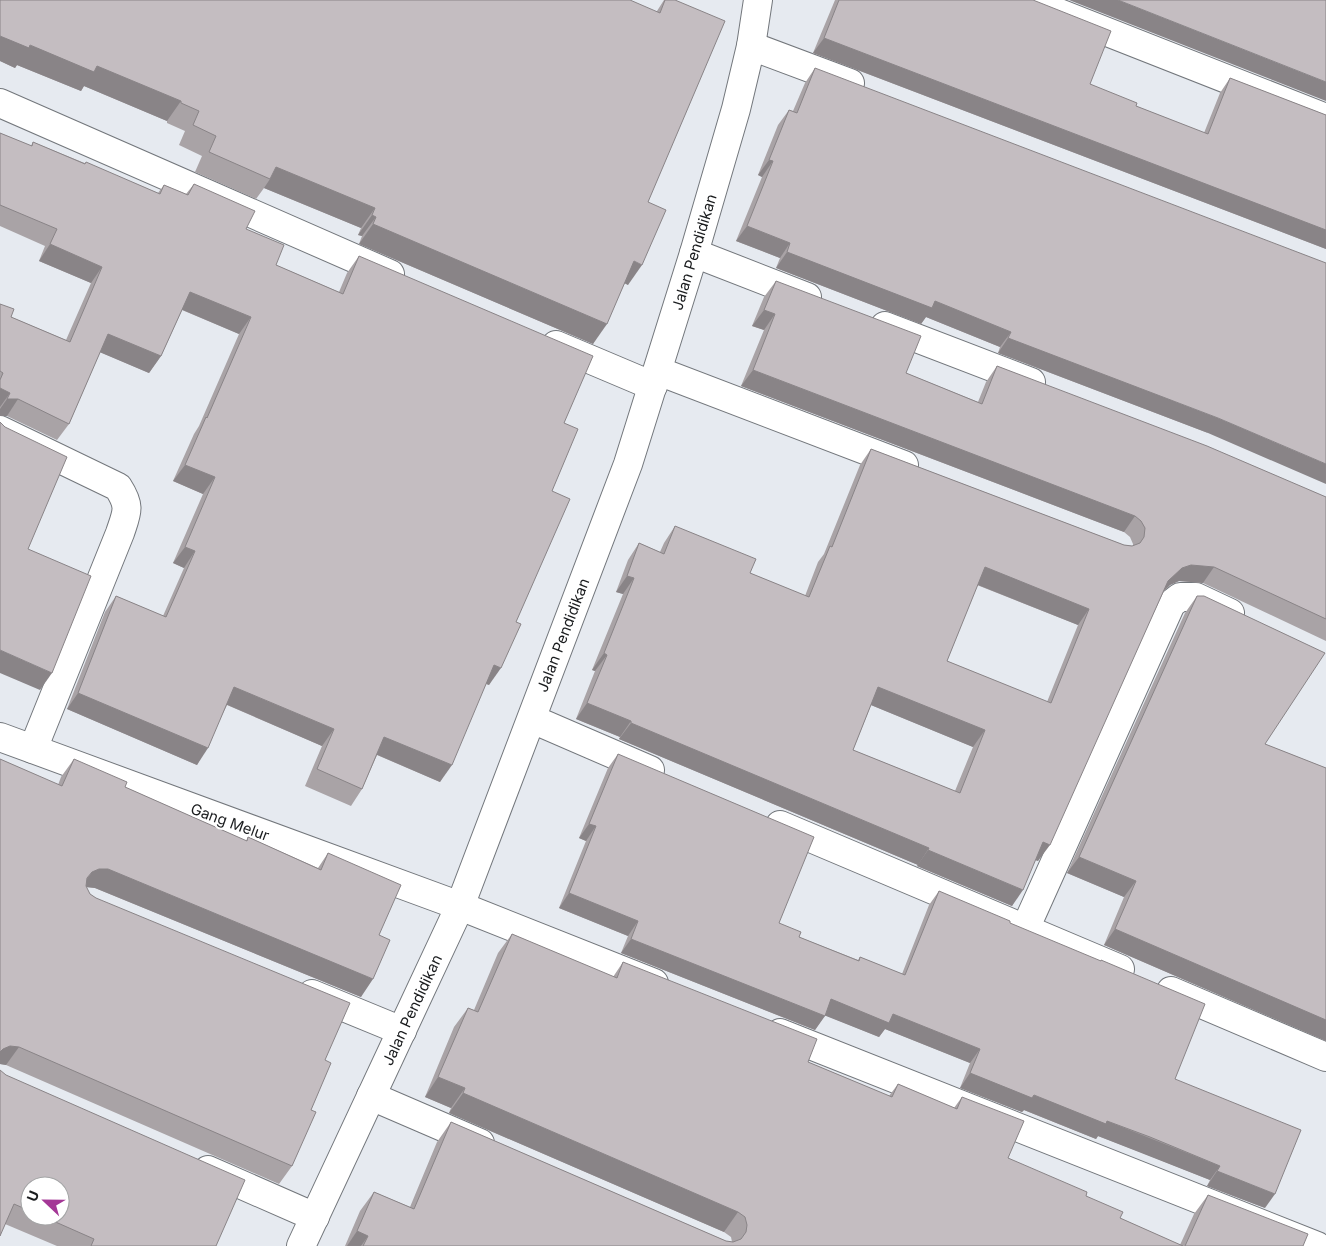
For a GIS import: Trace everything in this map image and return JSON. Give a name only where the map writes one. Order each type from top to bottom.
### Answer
[{"type":"street","name":"Jalan Pendidikan","points":[[301,1246],[460,906],[628,464],[694,254],[736,109],[751,46],[758,0]]},
{"type":"street","points":[[1026,0],[1326,118]]},
{"type":"street","points":[[751,46],[871,92]]},
{"type":"street","points":[[0,103],[416,285]]},
{"type":"street","points":[[694,254],[834,307]]},
{"type":"street","points":[[862,317],[1055,392]]},
{"type":"street","points":[[534,335],[924,473]]},
{"type":"street","points":[[0,430],[118,487],[126,500],[127,512],[120,534],[33,749]]},
{"type":"street","points":[[1025,929],[1171,604],[1180,597],[1196,598],[1249,622]]},
{"type":"street","points":[[532,719],[669,777]]},
{"type":"street","name":"Gang Melur","points":[[0,737],[460,906],[672,990]]},
{"type":"street","points":[[760,816],[1326,1057]]},
{"type":"street","points":[[285,983],[402,1031]]},
{"type":"street","points":[[755,1023],[1317,1246]]},
{"type":"street","points":[[371,1096],[499,1151]]},
{"type":"street","points":[[189,1162],[314,1216]]},
{"type":"building","points":[[0,0],[630,0],[660,13],[665,0],[675,0],[725,21],[648,202],[666,210],[642,265],[634,261],[607,324],[373,224],[376,217],[372,215],[375,208],[276,167],[270,179],[209,152],[216,136],[193,125],[199,111],[181,103],[181,101],[97,66],[94,72],[30,45],[29,48],[0,36]]},
{"type":"building","points":[[839,0],[1033,0],[1111,31],[1090,84],[1137,103],[1136,106],[1208,134],[1230,78],[1326,115],[1326,230],[824,38]]},
{"type":"building","points":[[1118,0],[1326,0],[1326,82]]},
{"type":"building","points":[[815,68],[1326,263],[1326,464],[1218,418],[1008,338],[1011,332],[935,301],[932,308],[787,252],[790,243],[747,226],[773,161],[769,160],[789,110],[797,113]]},
{"type":"building","points":[[0,133],[32,146],[33,142],[85,164],[86,162],[160,194],[164,185],[188,195],[194,184],[255,211],[246,229],[284,245],[276,265],[343,294],[359,256],[593,356],[564,423],[578,429],[552,491],[570,499],[516,622],[521,624],[501,668],[494,665],[452,765],[384,737],[362,789],[317,769],[334,729],[234,687],[208,748],[78,693],[116,596],[166,617],[195,551],[185,547],[215,477],[185,465],[251,317],[190,292],[161,356],[108,334],[69,424],[18,399],[7,399],[10,393],[0,388],[0,380],[3,373],[0,371],[0,304],[14,309],[11,317],[70,342],[102,267],[50,244],[57,229],[0,205]]},
{"type":"building","points":[[776,281],[921,336],[906,373],[982,404],[997,366],[1207,446],[1326,497],[1326,619],[1214,567],[1191,565],[1182,568],[1168,581],[1050,845],[1043,842],[1023,890],[928,850],[929,848],[587,703],[607,655],[604,653],[634,578],[627,576],[639,543],[664,554],[675,526],[756,559],[750,573],[809,597],[830,546],[832,547],[871,449],[1124,545],[1132,546],[1140,543],[1144,537],[1145,528],[1135,516],[753,370],[775,314],[764,310]],"holes":[[[985,567],[1089,609],[1051,703],[947,661]],[[878,687],[985,730],[960,793],[853,750]]]},
{"type":"building","points":[[0,422],[5,427],[67,457],[28,549],[91,576],[52,673],[0,650]]},
{"type":"building","points":[[1197,596],[1204,596],[1325,653],[1265,744],[1326,768],[1326,1020],[1115,929],[1136,881],[1079,857]]},
{"type":"building","points":[[618,754],[814,837],[779,923],[801,932],[799,937],[859,961],[860,957],[905,975],[939,891],[1010,921],[1010,923],[1205,1004],[1175,1079],[1301,1130],[1275,1194],[1217,1171],[1220,1166],[1150,1137],[1107,1121],[1106,1124],[1034,1095],[1032,1098],[970,1073],[980,1049],[893,1014],[889,1023],[831,999],[825,1016],[631,939],[638,921],[569,893],[596,826],[589,824]]},
{"type":"building","points":[[0,759],[62,786],[74,759],[127,782],[125,787],[247,841],[248,837],[321,870],[328,853],[401,885],[379,935],[390,940],[373,979],[108,869],[99,869],[92,872],[87,878],[86,886],[90,894],[96,898],[350,1003],[325,1060],[331,1063],[311,1110],[316,1112],[292,1166],[19,1047],[10,1046],[0,1052]]},
{"type":"building","points":[[512,934],[617,978],[623,962],[817,1039],[808,1062],[892,1097],[898,1084],[957,1109],[962,1097],[1024,1121],[1008,1158],[1087,1192],[1086,1196],[1123,1212],[1120,1218],[1183,1246],[363,1246],[368,1236],[357,1231],[374,1192],[414,1209],[451,1122],[726,1241],[733,1242],[741,1239],[746,1232],[745,1217],[738,1212],[463,1093],[465,1088],[438,1077],[468,1008],[478,1012]]},
{"type":"building","points":[[0,1070],[6,1075],[245,1180],[216,1246],[91,1246],[94,1239],[65,1226],[70,1226],[70,1176],[20,1176],[20,1207],[14,1204],[0,1236]]},
{"type":"building","points":[[1208,1195],[1308,1234],[1303,1246],[1185,1246]]}]
